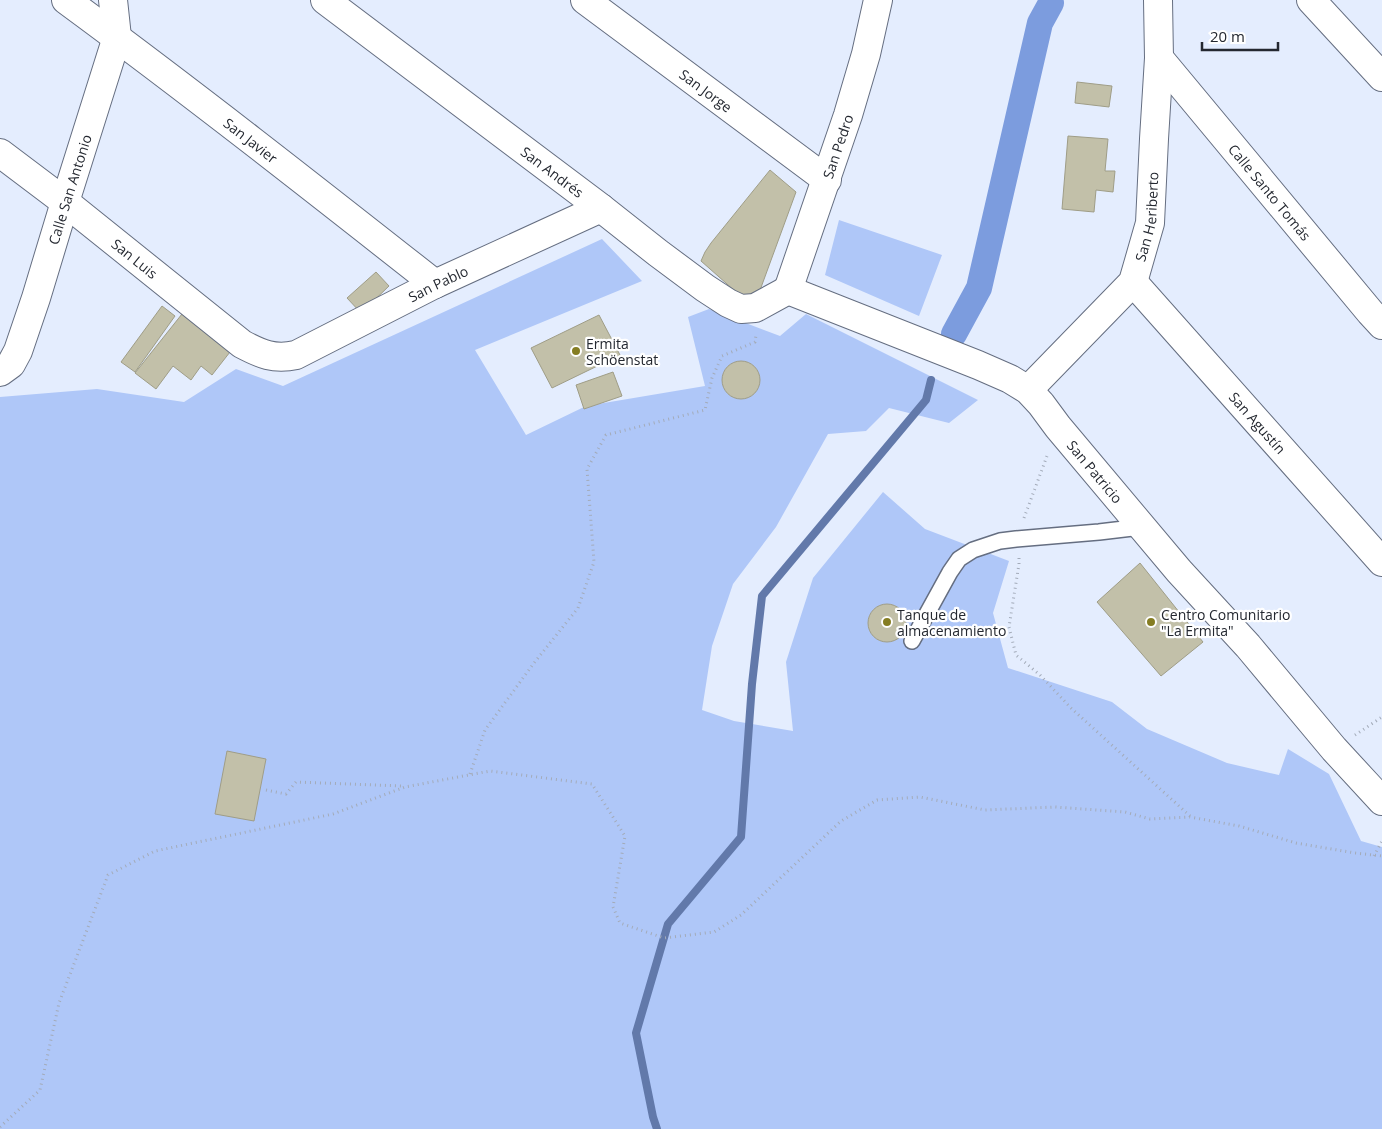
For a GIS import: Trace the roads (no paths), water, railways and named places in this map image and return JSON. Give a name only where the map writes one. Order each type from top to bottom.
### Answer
[{"type":"street","name":"San Javier","points":[[66,0],[291,170],[435,284]]},
{"type":"street","name":"Calle San Antonio","points":[[0,372],[12,364],[18,351],[117,37],[113,0]]},
{"type":"street","name":"San Andrés","points":[[325,0],[720,298],[741,309],[755,308],[788,290]]},
{"type":"street","name":"San Jorge","points":[[585,0],[827,180]]},
{"type":"street","name":"San Pedro","points":[[788,290],[827,180],[866,54],[878,0]]},
{"type":"street","name":"San Heriberto","points":[[1028,390],[1133,282],[1150,223],[1159,58],[1158,0]]},
{"type":"street","points":[[1311,0],[1382,77]]},
{"type":"street","name":"Calle Santo Tomás","points":[[1159,58],[1382,325]]},
{"type":"street","name":"San Luis","points":[[0,153],[65,202],[242,344],[274,358]]},
{"type":"street","name":"San Pablo","points":[[274,358],[286,358],[296,355],[435,284],[601,208]]},
{"type":"street","name":"San Agustín","points":[[1133,282],[1382,562]]},
{"type":"street","name":"San Patricio","points":[[788,290],[978,365],[1010,379],[1028,390],[1179,572],[1248,646],[1334,749],[1382,801]]},
{"type":"lane","points":[[912,641],[950,572],[959,559],[973,550],[1000,541],[1141,527]]},
{"type":"waterway","points":[[954,334],[979,288],[1040,23],[1051,3]]},
{"type":"waterway","points":[[657,1129],[636,1033],[668,924],[741,837],[752,684],[762,596],[926,400],[931,380]]},
{"type":"place","name":"Ermita Schöenstat","points":[[576,351]]},
{"type":"place","name":"Tanque de almacenamiento","points":[[887,622]]},
{"type":"place","name":"Centro Comunitario \"La Ermita\"","points":[[1151,622]]}]
